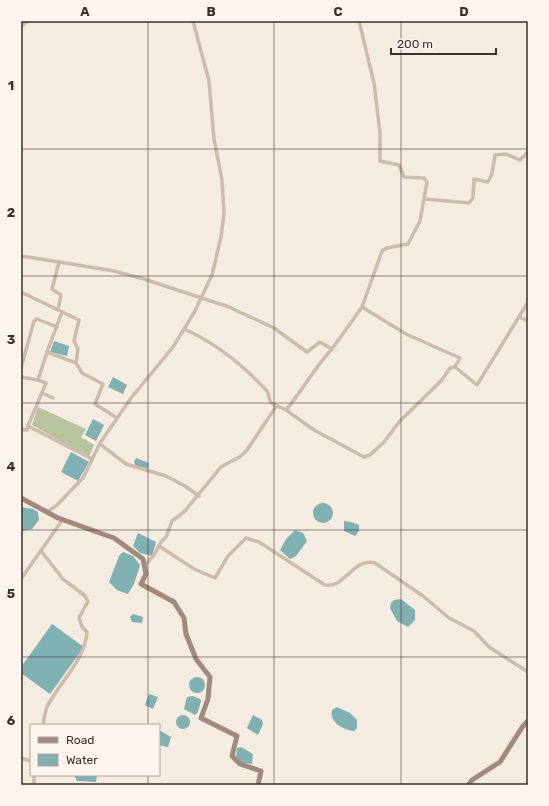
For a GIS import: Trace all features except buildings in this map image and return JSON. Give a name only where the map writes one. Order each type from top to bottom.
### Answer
[{"type":"street","points":[[21,26],[28,21]]},
{"type":"street","points":[[47,512],[57,505],[83,478],[100,444],[117,418],[131,398],[173,347],[202,299],[212,275],[221,237],[224,213],[222,180],[214,139],[209,81],[193,21]]},
{"type":"street","points":[[286,410],[302,390],[310,375],[332,350],[362,307],[382,251],[387,248],[408,244],[420,221],[425,198],[426,180],[404,177],[398,165],[380,161],[380,133],[374,83],[359,21]]},
{"type":"street","points":[[425,198],[469,203],[473,198],[474,179],[488,182],[492,174],[495,155],[506,154],[520,160],[528,152]]},
{"type":"street","points":[[21,256],[114,271],[144,279],[229,307],[274,328],[307,352],[320,342],[332,350]]},
{"type":"street","points":[[38,380],[60,311],[61,295],[52,288],[59,262]]},
{"type":"street","points":[[21,292],[76,317],[79,321],[74,341],[78,349],[76,363]]},
{"type":"street","points":[[455,367],[477,385],[528,302]]},
{"type":"street","points":[[184,329],[199,336],[219,349],[251,373],[267,392],[271,403],[286,410],[314,430],[364,457],[370,455],[384,442],[400,422],[441,381],[450,368],[455,367],[460,358],[406,334],[362,307]]},
{"type":"street","points":[[519,318],[528,321]]},
{"type":"street","points":[[21,368],[34,321],[37,319],[56,327]]},
{"type":"street","points":[[47,352],[76,363],[82,373],[102,384],[94,404],[117,418]]},
{"type":"street","points":[[21,378],[46,382],[28,426],[24,431],[21,429]]},
{"type":"street","points":[[42,393],[53,398]]},
{"type":"street","points":[[144,566],[154,555],[166,537],[172,521],[184,512],[199,496],[221,468],[247,450],[277,405]]},
{"type":"street","points":[[28,426],[92,460]]},
{"type":"street","points":[[100,444],[126,464],[166,476],[185,486],[199,496]]},
{"type":"street","points":[[21,498],[63,519],[114,538],[143,559],[146,574],[141,584],[174,602],[184,618],[186,634],[196,659],[210,677],[208,700],[202,718],[237,736],[232,756],[240,764],[262,771],[258,785]]},
{"type":"street","points":[[21,579],[63,519]]},
{"type":"street","points":[[159,546],[194,569],[215,578],[228,556],[246,538],[259,542],[325,585],[332,586],[340,582],[348,572],[362,564],[369,562],[375,563],[423,596],[448,618],[474,631],[489,647],[528,672]]},
{"type":"street","points":[[41,551],[63,579],[84,595],[88,602],[79,618],[82,627],[87,632],[84,646],[46,708],[43,724]]},
{"type":"street","points":[[468,785],[472,780],[500,762],[523,726],[528,721]]},
{"type":"green space","points":[[38,407],[86,429],[81,437],[94,445],[89,457],[32,425]]},
{"type":"water","points":[[54,341],[69,346],[67,356],[50,352]]},
{"type":"water","points":[[113,377],[127,385],[123,394],[108,387]]},
{"type":"water","points":[[93,419],[104,425],[96,441],[85,435]]},
{"type":"water","points":[[71,452],[89,462],[78,481],[61,472]]},
{"type":"water","points":[[136,458],[149,463],[148,468],[136,467],[134,462]]},
{"type":"water","points":[[323,503],[330,506],[333,513],[330,520],[323,523],[316,520],[313,513],[316,506]]},
{"type":"water","points":[[21,507],[33,509],[38,512],[39,520],[32,529],[21,531]]},
{"type":"water","points":[[344,521],[359,525],[359,531],[355,536],[344,531]]},
{"type":"water","points":[[295,530],[303,533],[307,541],[296,556],[290,559],[280,550],[286,539]]},
{"type":"water","points":[[138,533],[156,542],[152,556],[140,553],[133,546]]},
{"type":"water","points":[[123,552],[133,556],[140,565],[134,584],[128,594],[117,590],[109,582],[119,556]]},
{"type":"water","points":[[401,599],[415,610],[415,620],[408,627],[397,621],[390,608],[391,603],[394,600]]},
{"type":"water","points":[[133,614],[143,617],[142,623],[132,622],[130,617]]},
{"type":"water","points":[[52,624],[84,647],[50,694],[21,673],[21,667]]},
{"type":"water","points":[[194,677],[200,677],[205,682],[203,691],[200,693],[194,693],[189,688],[189,682]]},
{"type":"water","points":[[149,694],[158,697],[153,709],[145,705]]},
{"type":"water","points":[[193,696],[201,701],[198,712],[195,715],[184,709],[187,697]]},
{"type":"water","points":[[337,707],[350,713],[357,720],[357,728],[354,731],[341,727],[335,722],[332,710]]},
{"type":"water","points":[[180,715],[186,715],[190,719],[190,725],[186,729],[180,729],[176,725],[176,719]]},
{"type":"water","points":[[253,715],[262,720],[263,724],[258,735],[247,728]]},
{"type":"water","points":[[160,731],[171,737],[168,747],[160,745]]},
{"type":"water","points":[[241,747],[253,754],[252,764],[243,763],[236,758],[237,748]]},
{"type":"water","points":[[74,776],[97,776],[96,782],[77,781]]}]
